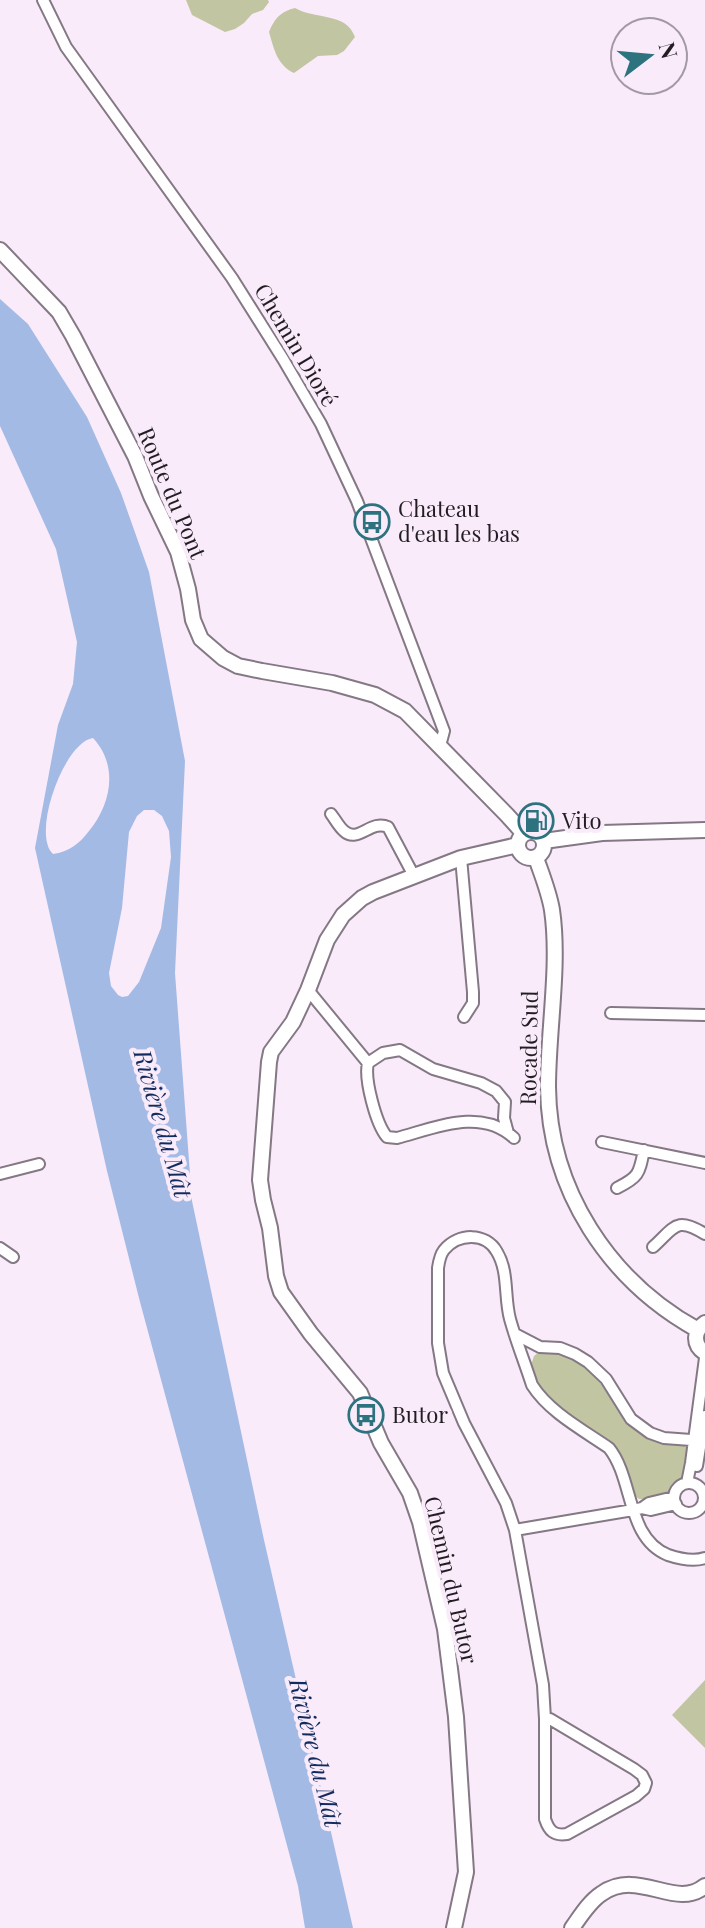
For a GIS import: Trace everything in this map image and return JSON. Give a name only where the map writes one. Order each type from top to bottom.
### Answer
[{"type":"street","name":"Chemin Dioré","points":[[43,0],[66,47],[232,278],[321,424],[357,501],[444,731],[440,746]]},
{"type":"street","name":"Route du Pont","points":[[0,250],[59,312],[79,347],[135,456],[178,552],[193,620],[201,639],[238,666],[332,683],[375,695],[405,711],[440,746],[521,840]]},
{"type":"street","points":[[331,814],[351,835],[384,824],[414,876]]},
{"type":"street","points":[[544,841],[542,852],[536,858],[521,853],[521,840],[535,833],[544,841],[602,833],[705,830]]},
{"type":"street","name":"Chemin du Butor","points":[[454,1928],[466,1872],[456,1717],[445,1629],[420,1522],[410,1493],[381,1443],[360,1393],[281,1292],[260,1180],[269,1057],[293,1022],[327,940],[343,915],[373,892],[461,858],[521,840]]},
{"type":"street","points":[[461,858],[473,992],[473,1003],[464,1017]]},
{"type":"street","name":"Rocade Sud","points":[[536,858],[552,911],[554,952],[548,1088],[551,1124],[561,1168],[587,1225],[618,1268],[647,1296],[683,1322],[701,1326]]},
{"type":"street","points":[[308,990],[368,1063]]},
{"type":"street","points":[[611,1013],[705,1015]]},
{"type":"street","points":[[400,1050],[433,1069],[481,1083],[496,1091],[505,1102],[504,1118],[511,1136],[491,1124],[467,1121],[397,1138],[387,1137],[381,1129],[368,1083],[368,1063],[383,1053],[400,1050]]},
{"type":"street","points":[[602,1142],[705,1163]]},
{"type":"street","points":[[617,1188],[633,1180],[639,1173],[644,1150]]},
{"type":"street","points":[[0,1174],[39,1164]]},
{"type":"street","points":[[653,1247],[675,1226],[682,1224],[705,1234]]},
{"type":"street","points":[[545,1719],[550,1719],[634,1769],[642,1775],[646,1783],[644,1789],[567,1834],[559,1835],[548,1828],[545,1819],[543,1685],[515,1530],[506,1503],[464,1423],[443,1373],[438,1343],[438,1268],[446,1248],[464,1237],[484,1239],[493,1245],[504,1269],[515,1334],[538,1395],[609,1448],[617,1458],[638,1509],[639,1525],[660,1552],[679,1559],[705,1558]]},
{"type":"street","points":[[0,1248],[13,1257]]},
{"type":"street","points":[[700,1440],[705,1356],[696,1341],[701,1326]]},
{"type":"street","points":[[515,1334],[540,1347],[560,1348],[588,1362],[606,1379],[640,1428],[664,1438],[700,1440]]},
{"type":"street","points":[[526,1365],[540,1347]]},
{"type":"street","points":[[691,1483],[705,1416]]},
{"type":"street","points":[[691,1483],[702,1489],[702,1509],[682,1511],[675,1500],[678,1487],[691,1483]]},
{"type":"street","points":[[515,1530],[675,1500]]},
{"type":"street","points":[[572,1928],[598,1896],[621,1884],[645,1885],[681,1894],[695,1892],[705,1886]]},
{"type":"green space","points":[[186,0],[269,2],[244,23],[225,32],[192,15]]},
{"type":"green space","points":[[295,8],[338,20],[351,29],[355,37],[344,51],[337,55],[318,56],[294,73],[280,61],[269,32],[279,16]]},
{"type":"green space","points":[[557,1350],[582,1363],[599,1377],[636,1429],[655,1438],[691,1445],[686,1475],[670,1493],[639,1499],[634,1495],[624,1465],[615,1450],[549,1403],[531,1375],[531,1365],[540,1351]]},
{"type":"green space","points":[[705,1680],[705,1748],[672,1715]]},
{"type":"water","name":"Rivière du Mât","points":[[0,299],[28,324],[87,417],[121,493],[149,572],[185,761],[175,973],[192,1201],[264,1540],[353,1928],[305,1928],[298,1886],[107,1171],[35,848],[58,725],[73,684],[77,642],[56,549],[0,426]],"holes":[[[93,738],[101,749],[109,773],[103,809],[82,839],[69,849],[53,854],[47,843],[46,828],[54,790],[71,755],[82,743]],[[144,810],[154,810],[162,816],[169,831],[171,857],[161,928],[139,982],[128,996],[122,997],[111,986],[109,973],[122,908],[129,832],[137,816]]]},
{"type":"place","name":"Chateau d'eau les bas","points":[[372,522]]},
{"type":"place","name":"Vito","points":[[536,821]]},
{"type":"place","name":"Butor","points":[[366,1415]]}]
